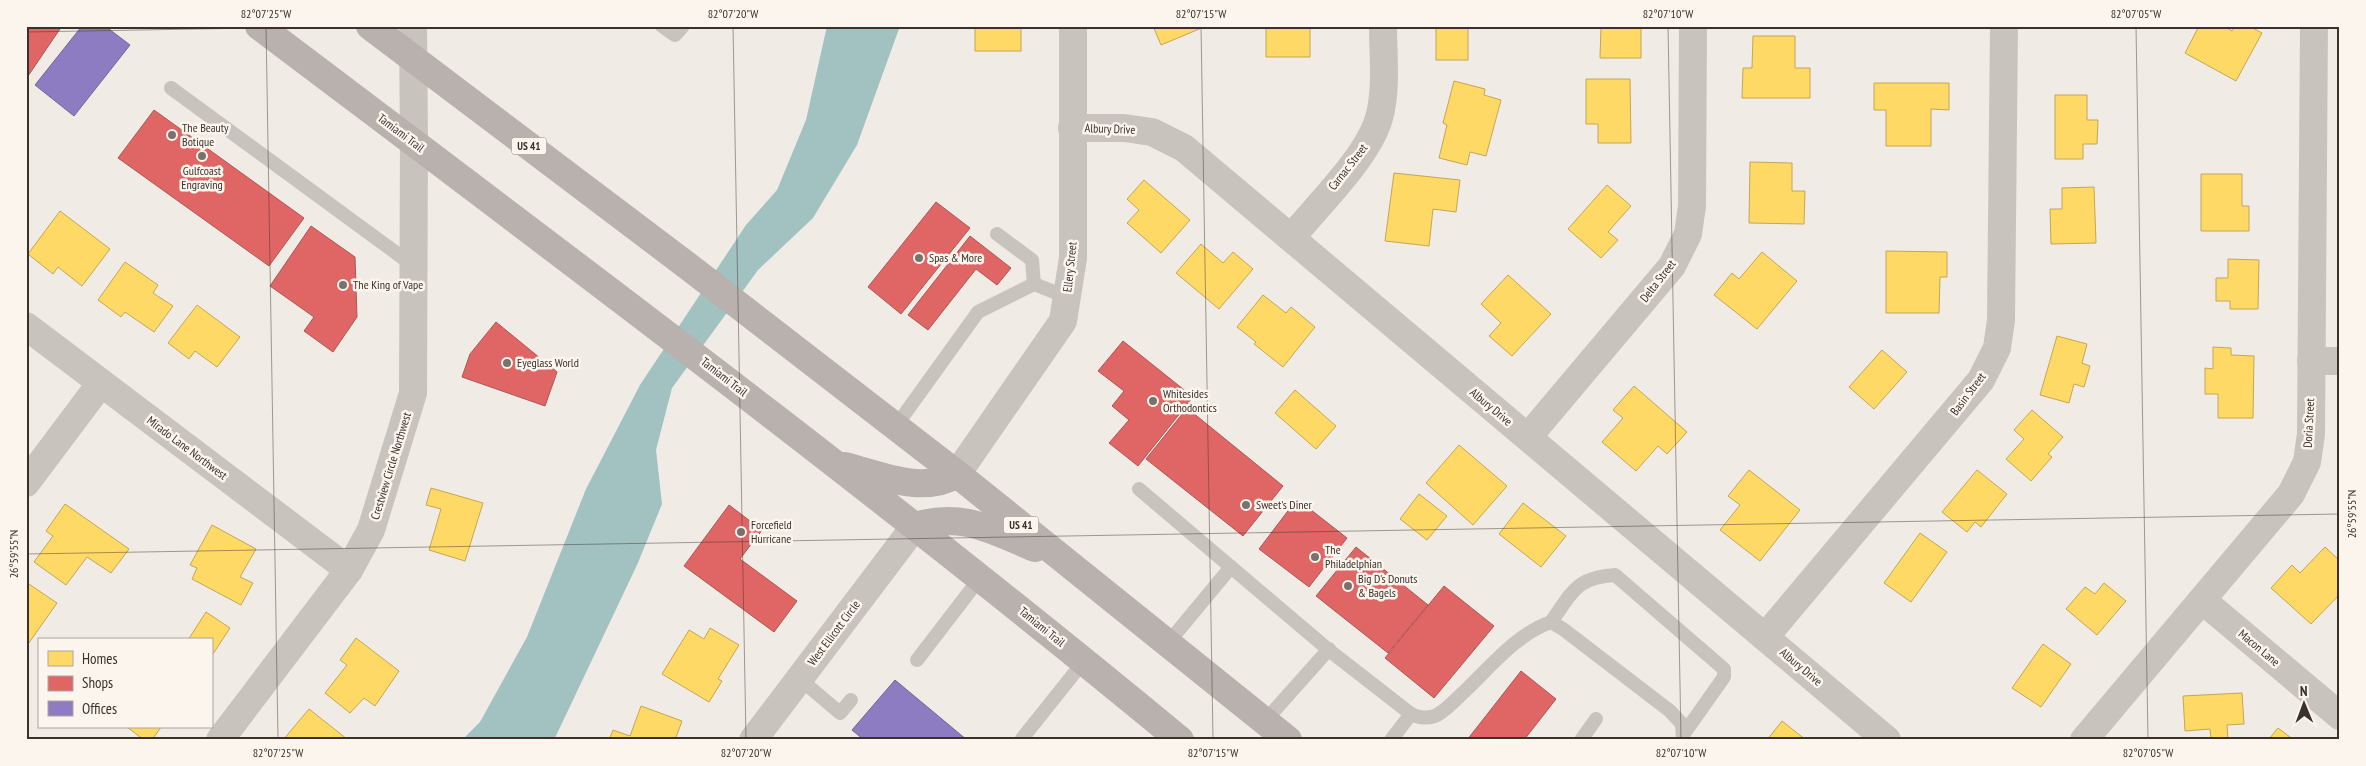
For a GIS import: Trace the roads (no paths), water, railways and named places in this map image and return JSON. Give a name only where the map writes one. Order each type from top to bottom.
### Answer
[{"type":"main road","name":"Tamiami Trail","points":[[259,26],[711,367],[915,526],[1180,740]]},
{"type":"main road","name":"US 41","points":[[370,26],[896,426],[1288,740]]},
{"type":"main road","points":[[834,463],[909,482],[929,484],[946,480],[957,474]]},
{"type":"main road","points":[[915,526],[935,520],[955,520],[980,526],[1064,560]]},
{"type":"street","name":"Crestview Circle Northwest","points":[[220,740],[349,570],[371,530],[413,393],[413,26]]},
{"type":"street","name":"Ellery Street","points":[[957,474],[1063,321],[1073,258],[1073,26]]},
{"type":"street","name":"Carnac Street","points":[[1290,238],[1363,151],[1379,118],[1382,91],[1383,26]]},
{"type":"street","name":"Delta Street","points":[[1528,437],[1672,266],[1688,234],[1692,206],[1693,26]]},
{"type":"street","name":"Basin Street","points":[[1765,637],[1981,380],[1997,348],[2001,320],[2004,26]]},
{"type":"street","name":"Doria Street","points":[[2084,740],[2291,494],[2307,462],[2310,434],[2314,26]]},
{"type":"street","name":"Albury Drive","points":[[1072,128],[1124,128],[1152,132],[1184,148],[1887,740]]},
{"type":"street","name":"Mirado Lane Northwest","points":[[26,326],[349,570]]},
{"type":"street","points":[[2311,361],[2340,360]]},
{"type":"street","points":[[26,483],[102,383]]},
{"type":"street","name":"West Ellicott Circle","points":[[753,740],[915,526]]},
{"type":"street","name":"Macon Lane","points":[[2202,600],[2340,716]]},
{"type":"lane","points":[[662,26],[675,35],[683,26]]},
{"type":"lane","points":[[171,88],[414,266]]},
{"type":"lane","points":[[997,234],[1032,260],[1034,284]]},
{"type":"lane","points":[[896,426],[978,312],[1034,284],[1067,297]]},
{"type":"lane","points":[[1139,489],[1329,649],[1417,717],[1435,716],[1450,705],[1515,643],[1540,626],[1551,622],[1580,583],[1599,576],[1615,574],[1724,669],[1724,678],[1683,737]]},
{"type":"lane","points":[[1168,643],[1231,567]]},
{"type":"lane","points":[[916,660],[980,578]]},
{"type":"lane","points":[[1551,622],[1563,629],[1670,712],[1682,724],[1683,737]]},
{"type":"lane","points":[[1265,721],[1329,649]]},
{"type":"lane","points":[[1021,740],[1084,661]]},
{"type":"lane","points":[[800,679],[840,713],[851,700]]},
{"type":"lane","points":[[1391,740],[1411,714]]},
{"type":"lane","points":[[1581,740],[1596,719]]},
{"type":"water","points":[[827,26],[900,26],[857,145],[813,218],[758,270],[672,388],[656,450],[662,504],[637,565],[554,740],[462,740],[480,722],[527,637],[586,489],[640,385],[746,225],[777,190],[806,120]]},
{"type":"place","name":"The Beauty Botique","points":[[172,135]]},
{"type":"place","name":"Gulfcoast Engraving","points":[[202,156]]},
{"type":"place","name":"Spas & More","points":[[919,258]]},
{"type":"place","name":"The King of Vape","points":[[343,285]]},
{"type":"place","name":"Eyeglass World","points":[[507,363]]},
{"type":"place","name":"Whitesides Orthodontics","points":[[1153,401]]},
{"type":"place","name":"Sweet's Diner","points":[[1246,505]]},
{"type":"place","name":"Forcefield Hurricane","points":[[741,532]]},
{"type":"place","name":"The Philadelphian","points":[[1315,557]]},
{"type":"place","name":"Big D's Donuts & Bagels","points":[[1348,586]]}]
